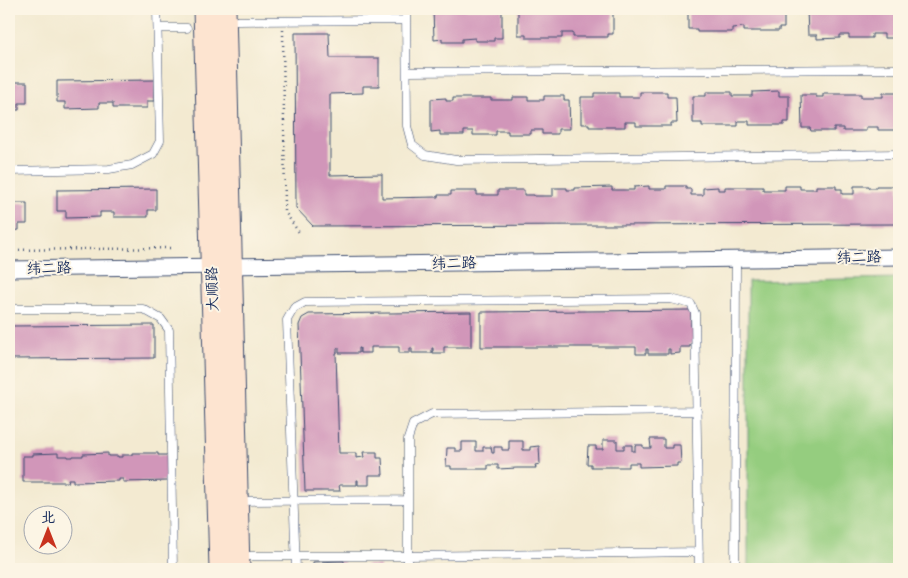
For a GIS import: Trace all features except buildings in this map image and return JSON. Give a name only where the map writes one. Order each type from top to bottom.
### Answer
[{"type":"street","name":"大顺路","points":[[204,9],[237,501],[238,563]]},
{"type":"street","name":"大顺路","points":[[220,569],[222,266],[231,15]]},
{"type":"street","name":"纬二路","points":[[9,269],[899,257]]},
{"type":"lane","points":[[9,172],[109,169],[132,165],[153,154],[160,141],[157,9]]},
{"type":"lane","points":[[406,9],[407,126],[412,145],[424,155],[456,160],[899,154]]},
{"type":"lane","points":[[231,15],[406,20]]},
{"type":"lane","points":[[158,28],[187,28]]},
{"type":"lane","points":[[407,72],[899,69]]},
{"type":"lane","points":[[735,569],[736,259]]},
{"type":"lane","points":[[296,569],[287,320],[294,308],[305,302],[671,299],[691,304],[696,313],[699,569]]},
{"type":"lane","points":[[9,308],[143,309],[162,319],[168,330],[173,569]]},
{"type":"lane","points":[[408,569],[408,439],[413,424],[432,414],[697,411]]},
{"type":"lane","points":[[237,501],[408,500]]},
{"type":"lane","points":[[238,563],[296,556],[699,552]]},
{"type":"path","points":[[283,28],[285,212],[300,234]]},
{"type":"path","points":[[9,250],[172,248]]},
{"type":"green space","points":[[899,278],[899,569],[748,569],[748,281]]}]
